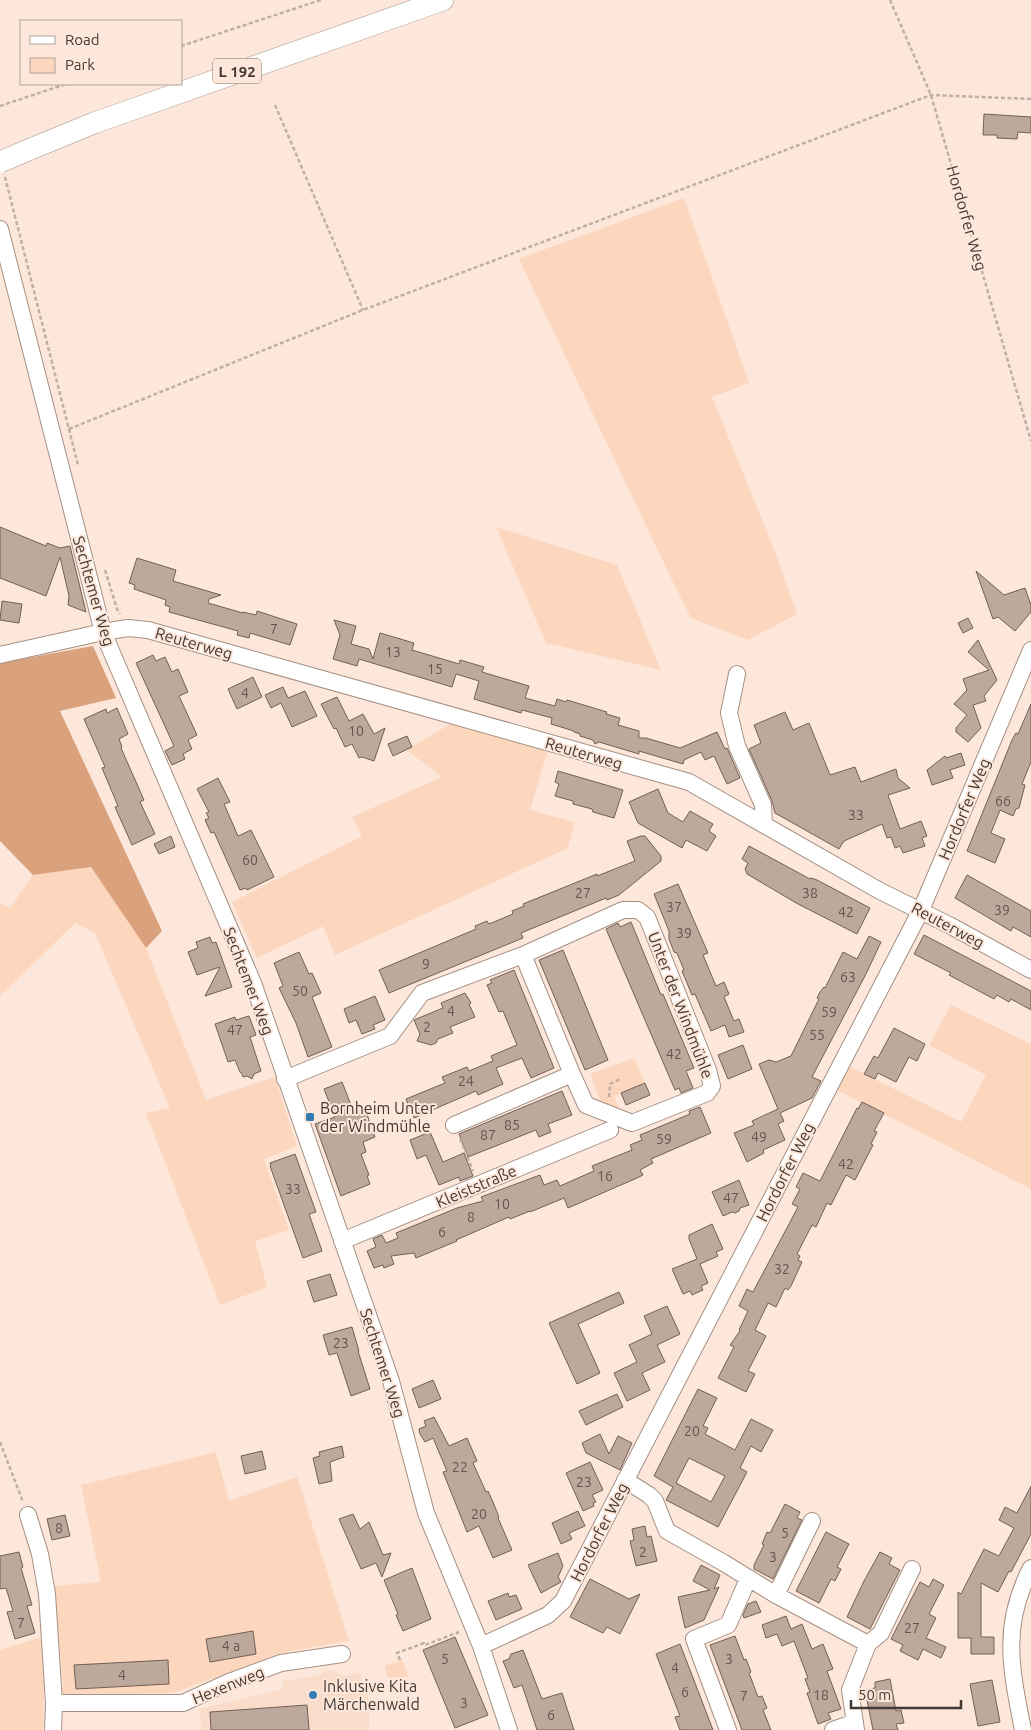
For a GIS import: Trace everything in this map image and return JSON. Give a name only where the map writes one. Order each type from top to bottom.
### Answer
[{"type":"main road","name":"L 192","points":[[2,169],[33,148],[94,123],[443,0]]},
{"type":"street","name":"Sechtemer Weg","points":[[0,229],[103,632],[253,983],[391,1382],[426,1513],[481,1646],[509,1730]]},
{"type":"street","name":"Reuterweg","points":[[103,632],[128,628],[148,630],[689,782],[880,891],[921,910],[1031,970]]},
{"type":"street","points":[[0,655],[103,632]]},
{"type":"street","name":"Hordorfer Weg","points":[[481,1646],[548,1615],[563,1600],[921,910],[1031,650]]},
{"type":"street","points":[[737,674],[729,713],[737,746],[762,805],[764,824]]},
{"type":"street","name":"Unter der Windmühle","points":[[285,1079],[390,1036],[422,993],[523,955],[623,910],[638,910],[647,916],[708,1070],[712,1086],[707,1093],[632,1123],[586,1105],[523,955]]},
{"type":"street","points":[[454,1125],[572,1074]]},
{"type":"street","name":"Kleiststraße","points":[[342,1241],[610,1130]]},
{"type":"street","points":[[626,1480],[655,1500],[667,1531],[776,1595],[868,1644]]},
{"type":"street","points":[[28,1515],[40,1554],[47,1594],[54,1703],[53,1730]]},
{"type":"street","points":[[776,1595],[812,1520]]},
{"type":"street","points":[[1023,1730],[1012,1670],[1011,1632],[1022,1585],[1031,1568]]},
{"type":"street","points":[[833,1730],[856,1726],[850,1690],[868,1644],[881,1633],[912,1569]]},
{"type":"street","points":[[728,1730],[694,1639],[728,1625],[748,1579]]},
{"type":"street","name":"Hexenweg","points":[[54,1703],[183,1703],[229,1682],[281,1663],[342,1654]]},
{"type":"path","points":[[182,46],[321,0]]},
{"type":"path","name":"Hordorfer Weg","points":[[890,0],[931,95],[1031,441]]},
{"type":"path","points":[[0,106],[63,85]]},
{"type":"path","points":[[70,429],[363,310],[931,95],[1031,98]]},
{"type":"path","points":[[275,105],[363,310]]},
{"type":"path","points":[[2,169],[78,466]]},
{"type":"path","points":[[103,566],[117,609],[128,628]]},
{"type":"path","points":[[604,1112],[610,1084],[620,1080]]},
{"type":"path","points":[[0,1442],[28,1515]]},
{"type":"path","points":[[400,1660],[397,1653],[424,1643],[425,1645],[439,1639],[441,1640],[473,1627]]},
{"type":"shaded area","points":[[93,646],[116,698],[60,711],[162,931],[146,948],[91,867],[33,875],[0,841],[0,663]]},
{"type":"shaded area","name":"Inklusive Kita Märchenwald","points":[[329,1669],[344,1676],[360,1673],[369,1701],[369,1730],[202,1730],[199,1709],[283,1689],[283,1681],[320,1675]]},
{"type":"green space","points":[[684,198],[749,383],[712,397],[774,549],[797,614],[748,640],[691,618],[519,259]]},
{"type":"green space","points":[[496,527],[617,565],[661,670],[546,643]]},
{"type":"green space","points":[[450,724],[548,750],[530,810],[574,822],[568,848],[335,955],[323,926],[257,958],[232,902],[362,836],[352,817],[442,777],[407,750]]},
{"type":"green space","points":[[91,867],[146,948],[206,1100],[275,1077],[297,1146],[264,1159],[289,1230],[255,1241],[267,1287],[220,1305],[146,1113],[170,1108],[95,933],[75,923],[0,996],[0,903],[10,908],[33,875]]},
{"type":"green space","points":[[951,1005],[1031,1044],[1031,1189],[835,1089],[848,1066],[961,1122],[986,1075],[929,1045]]},
{"type":"green space","points":[[634,1058],[645,1083],[614,1096],[622,1115],[592,1103],[600,1100],[590,1074]]},
{"type":"green space","points":[[216,1452],[229,1501],[297,1477],[349,1641],[285,1652],[173,1693],[61,1694],[63,1685],[54,1586],[101,1582],[81,1485]]},
{"type":"green space","points":[[45,1636],[43,1730],[0,1730],[0,1650]]},
{"type":"green space","points":[[402,1660],[409,1677],[387,1677],[385,1666]]},
{"type":"building","points":[[984,114],[1031,117],[1031,133],[1018,132],[1017,139],[997,138],[997,135],[983,135]]},
{"type":"building","points":[[0,527],[46,546],[47,543],[60,548],[70,546],[86,612],[68,605],[69,596],[60,557],[46,596],[0,578]]},
{"type":"building","points":[[137,558],[176,570],[173,581],[221,595],[209,599],[208,603],[243,613],[256,615],[257,611],[297,624],[290,645],[250,633],[249,638],[237,635],[238,631],[169,612],[170,607],[165,605],[166,600],[134,589],[135,585],[129,583]]},
{"type":"building","points":[[976,571],[1004,595],[1025,588],[1031,605],[1031,612],[1015,631],[998,617],[993,619]]},
{"type":"building","points":[[2,601],[22,604],[19,623],[0,620]]},
{"type":"building","points":[[968,618],[973,628],[963,633],[958,623]]},
{"type":"building","points":[[334,620],[356,626],[351,644],[369,649],[373,659],[380,633],[414,643],[412,650],[459,664],[460,660],[484,667],[482,672],[529,686],[525,698],[555,706],[557,699],[566,702],[567,700],[607,712],[606,714],[620,718],[618,725],[639,731],[639,738],[646,738],[680,748],[717,732],[725,749],[727,748],[740,778],[727,784],[714,756],[705,760],[701,752],[684,760],[683,764],[639,751],[639,754],[599,742],[595,744],[593,740],[580,736],[580,734],[574,731],[551,724],[552,718],[522,710],[521,713],[474,699],[479,681],[456,674],[452,687],[359,659],[357,666],[333,659],[340,635]]},
{"type":"building","points":[[978,640],[997,680],[984,696],[986,701],[973,705],[981,728],[968,742],[956,732],[956,728],[967,715],[954,704],[967,690],[963,679],[989,670],[968,652]]},
{"type":"building","points":[[153,655],[156,661],[165,657],[172,672],[178,669],[188,692],[179,696],[197,735],[188,740],[192,749],[183,754],[185,759],[172,765],[165,751],[174,746],[136,663]]},
{"type":"building","points":[[253,677],[262,697],[237,709],[228,689]]},
{"type":"building","points":[[283,687],[288,698],[305,691],[317,716],[292,727],[281,703],[271,708],[265,695]]},
{"type":"building","points":[[337,697],[349,721],[363,714],[374,734],[385,728],[374,761],[362,757],[359,758],[352,744],[345,747],[336,728],[334,729],[321,704]]},
{"type":"building","points":[[1031,704],[1031,762],[1022,784],[1025,785],[1019,808],[1016,809],[1013,816],[1000,810],[991,833],[1005,839],[995,863],[967,851],[1012,740],[1016,733],[1018,734]]},
{"type":"building","points":[[117,708],[128,734],[119,739],[121,748],[144,800],[140,802],[155,834],[132,845],[115,807],[118,806],[102,768],[105,767],[84,719],[106,709],[107,713]]},
{"type":"building","points":[[785,712],[793,730],[809,723],[830,775],[855,767],[861,782],[896,769],[898,778],[910,788],[888,795],[900,829],[921,821],[927,836],[922,838],[925,846],[903,853],[900,846],[895,848],[891,837],[887,838],[882,824],[844,841],[839,849],[775,813],[772,801],[749,749],[761,743],[754,725]]},
{"type":"building","points":[[407,736],[412,747],[393,756],[388,744]]},
{"type":"building","points":[[961,753],[965,765],[950,770],[953,778],[932,785],[927,770],[945,756],[946,758]]},
{"type":"building","points":[[558,771],[623,790],[614,818],[593,812],[592,809],[573,804],[573,801],[555,796],[559,784],[555,782]]},
{"type":"building","points":[[218,778],[230,802],[224,804],[238,836],[251,830],[274,877],[247,890],[246,888],[240,890],[214,832],[211,833],[205,820],[209,818],[206,813],[209,812],[197,789]]},
{"type":"building","points":[[658,789],[668,813],[683,822],[690,811],[713,824],[709,831],[716,836],[707,851],[686,840],[682,848],[638,823],[629,802]]},
{"type":"building","points":[[171,836],[175,847],[159,854],[154,844]]},
{"type":"building","points":[[645,836],[661,856],[661,861],[619,895],[607,900],[606,898],[521,933],[523,938],[389,993],[379,970],[476,929],[475,926],[487,921],[489,924],[513,914],[512,911],[524,906],[523,904],[635,861],[627,841]]},
{"type":"building","points":[[749,846],[810,879],[817,880],[870,908],[857,934],[798,904],[747,874],[745,869],[748,863],[742,859]]},
{"type":"building","points":[[967,875],[1031,911],[1031,937],[1013,927],[1011,931],[955,898]]},
{"type":"building","points":[[678,884],[708,953],[703,955],[716,986],[724,982],[729,994],[724,997],[734,1021],[739,1019],[744,1032],[729,1037],[725,1025],[711,1031],[695,994],[692,995],[682,971],[684,970],[669,939],[669,931],[654,894]]},
{"type":"building","points":[[631,922],[694,1068],[686,1071],[693,1088],[681,1093],[679,1088],[675,1090],[606,929],[618,923],[620,927]]},
{"type":"building","points":[[924,935],[1031,991],[1031,1010],[1011,999],[1009,1002],[997,995],[994,999],[949,975],[951,973],[914,954]]},
{"type":"building","points":[[869,936],[881,942],[812,1077],[821,1081],[812,1098],[780,1113],[784,1121],[778,1124],[785,1140],[763,1150],[764,1153],[747,1162],[734,1133],[754,1125],[752,1121],[778,1109],[759,1064],[769,1060],[776,1062],[791,1056],[819,999],[817,998],[820,992],[825,988],[843,952],[857,959]]},
{"type":"building","points":[[210,937],[212,943],[216,942],[232,987],[205,996],[220,967],[197,975],[188,952],[198,948],[196,942]]},
{"type":"building","points":[[563,950],[608,1060],[585,1070],[539,960]]},
{"type":"building","points":[[299,952],[309,974],[312,973],[321,993],[312,997],[332,1047],[308,1057],[296,1023],[279,988],[283,986],[274,963]]},
{"type":"building","points":[[514,970],[554,1068],[531,1078],[522,1058],[496,1068],[503,1084],[478,1095],[476,1091],[414,1118],[406,1099],[445,1083],[442,1077],[467,1067],[469,1071],[493,1061],[491,1056],[517,1045],[503,1011],[499,1012],[487,985],[492,983],[490,980]]},
{"type":"building","points":[[465,993],[471,1003],[469,1004],[475,1017],[450,1027],[453,1033],[438,1039],[436,1043],[431,1045],[417,1041],[420,1034],[414,1020],[443,1008],[441,1003]]},
{"type":"building","points":[[375,996],[385,1020],[373,1025],[375,1029],[362,1034],[356,1020],[349,1023],[344,1009]]},
{"type":"building","points":[[249,1016],[256,1035],[250,1037],[261,1071],[254,1074],[252,1079],[247,1076],[243,1077],[235,1060],[228,1062],[215,1024],[235,1017],[236,1020]]},
{"type":"building","points":[[894,1028],[925,1044],[917,1061],[909,1057],[896,1082],[878,1073],[875,1079],[864,1074],[874,1056],[878,1058]]},
{"type":"building","points":[[743,1045],[752,1069],[728,1079],[718,1055]]},
{"type":"building","points":[[342,1082],[353,1110],[364,1106],[375,1137],[363,1142],[366,1152],[361,1154],[369,1175],[367,1176],[370,1184],[341,1196],[315,1124],[335,1117],[324,1089]]},
{"type":"building","points":[[645,1083],[650,1095],[626,1105],[621,1093]]},
{"type":"building","points":[[562,1091],[572,1115],[548,1124],[551,1132],[539,1137],[536,1130],[468,1157],[459,1134]]},
{"type":"building","points":[[862,1102],[884,1113],[874,1131],[877,1132],[871,1144],[873,1145],[855,1180],[846,1175],[831,1205],[827,1203],[816,1227],[812,1225],[797,1254],[800,1256],[798,1260],[802,1262],[791,1286],[788,1290],[785,1288],[776,1307],[768,1303],[755,1330],[766,1336],[748,1371],[755,1374],[746,1392],[718,1378],[734,1347],[730,1345],[740,1331],[748,1311],[739,1306],[747,1289],[753,1292],[798,1207],[792,1204],[800,1189],[796,1187],[803,1173],[820,1181],[857,1108]]},
{"type":"building","points":[[700,1107],[711,1133],[651,1159],[653,1163],[640,1170],[643,1175],[637,1178],[568,1208],[564,1198],[510,1219],[509,1217],[416,1258],[414,1253],[391,1256],[394,1264],[384,1268],[383,1265],[374,1268],[367,1251],[376,1247],[373,1239],[382,1235],[386,1243],[398,1238],[396,1233],[457,1208],[483,1201],[481,1197],[540,1175],[544,1185],[557,1180],[560,1186],[594,1171],[592,1166],[632,1150],[630,1145],[642,1140],[640,1135],[690,1114],[689,1111]]},
{"type":"building","points":[[430,1132],[443,1162],[464,1153],[473,1176],[460,1181],[459,1177],[439,1185],[426,1155],[417,1159],[410,1140]]},
{"type":"building","points":[[295,1154],[316,1212],[309,1214],[322,1251],[303,1258],[270,1166],[270,1163]]},
{"type":"building","points":[[739,1180],[749,1205],[740,1208],[735,1213],[732,1212],[723,1216],[712,1192]]},
{"type":"building","points":[[712,1224],[723,1249],[716,1252],[718,1256],[700,1264],[708,1283],[701,1286],[703,1290],[692,1295],[690,1291],[683,1294],[672,1269],[697,1259],[689,1235]]},
{"type":"building","points":[[330,1274],[337,1295],[314,1302],[307,1281]]},
{"type":"building","points":[[619,1292],[624,1303],[578,1324],[600,1373],[577,1384],[549,1323]]},
{"type":"building","points":[[667,1306],[680,1334],[657,1345],[665,1362],[642,1373],[650,1390],[627,1401],[614,1373],[637,1362],[629,1345],[652,1334],[644,1316]]},
{"type":"building","points":[[352,1327],[370,1389],[351,1396],[337,1353],[329,1355],[323,1335]]},
{"type":"building","points":[[433,1380],[441,1399],[419,1408],[412,1389]]},
{"type":"building","points":[[698,1389],[717,1398],[703,1426],[708,1428],[705,1434],[735,1450],[751,1419],[773,1430],[761,1452],[751,1446],[740,1468],[747,1472],[718,1527],[666,1500],[673,1487],[654,1476]],"holes":[[[689,1458],[725,1476],[711,1502],[676,1483]]]},
{"type":"building","points":[[617,1394],[623,1407],[586,1425],[579,1411]]},
{"type":"building","points":[[434,1417],[449,1446],[467,1438],[477,1461],[473,1463],[486,1492],[488,1491],[493,1502],[512,1550],[493,1558],[479,1526],[467,1532],[443,1472],[447,1471],[433,1438],[425,1442],[420,1434],[419,1429],[426,1426],[424,1421]]},
{"type":"building","points":[[600,1434],[609,1454],[618,1436],[632,1443],[620,1470],[586,1453],[582,1443]]},
{"type":"building","points":[[342,1446],[344,1457],[330,1462],[332,1481],[319,1484],[313,1458],[320,1456],[319,1452]]},
{"type":"building","points":[[262,1451],[266,1469],[245,1474],[241,1456]]},
{"type":"building","points":[[590,1462],[603,1490],[592,1495],[596,1502],[593,1503],[594,1506],[583,1511],[566,1473]]},
{"type":"building","points":[[1031,1486],[1031,1534],[998,1592],[981,1583],[981,1637],[994,1637],[994,1654],[971,1654],[971,1638],[958,1638],[958,1592],[961,1594],[984,1549],[999,1556],[1014,1528],[999,1520],[1005,1507],[1017,1513]]},
{"type":"building","points":[[785,1504],[800,1512],[797,1518],[802,1520],[773,1579],[754,1569],[754,1565],[764,1545],[762,1544],[767,1532],[770,1533]]},
{"type":"building","points":[[578,1511],[585,1526],[569,1533],[572,1539],[561,1544],[552,1523]]},
{"type":"building","points":[[353,1514],[360,1529],[369,1522],[383,1555],[391,1553],[382,1577],[376,1563],[361,1569],[339,1519]]},
{"type":"building","points":[[65,1515],[70,1536],[52,1540],[47,1519]]},
{"type":"building","points":[[645,1526],[647,1537],[651,1536],[657,1561],[636,1566],[630,1541],[634,1540],[632,1529]]},
{"type":"building","points":[[826,1532],[849,1544],[837,1567],[841,1569],[835,1581],[831,1579],[819,1603],[796,1591]]},
{"type":"building","points":[[19,1552],[23,1567],[21,1568],[32,1605],[27,1606],[35,1633],[15,1639],[7,1612],[13,1611],[6,1588],[0,1589],[0,1556]]},
{"type":"building","points":[[880,1552],[892,1558],[889,1564],[900,1570],[870,1629],[847,1617]]},
{"type":"building","points":[[558,1553],[563,1566],[558,1577],[561,1582],[541,1593],[528,1565]]},
{"type":"building","points":[[701,1565],[720,1575],[714,1589],[719,1587],[704,1620],[685,1628],[678,1597],[710,1590],[693,1581]]},
{"type":"building","points":[[412,1568],[431,1619],[403,1631],[384,1580]]},
{"type":"building","points":[[590,1579],[629,1599],[640,1594],[620,1634],[607,1627],[603,1633],[570,1617]]},
{"type":"building","points":[[933,1579],[944,1585],[929,1614],[936,1618],[926,1638],[946,1647],[941,1658],[923,1649],[918,1660],[900,1651],[903,1645],[891,1639],[920,1582],[929,1587]]},
{"type":"building","points":[[508,1593],[509,1597],[516,1595],[522,1609],[496,1620],[488,1601]]},
{"type":"building","points":[[756,1601],[761,1612],[744,1618],[743,1615],[748,1604]]},
{"type":"building","points":[[786,1616],[791,1629],[802,1624],[812,1649],[823,1644],[833,1669],[827,1671],[841,1709],[828,1713],[831,1719],[818,1724],[807,1693],[810,1692],[805,1679],[808,1678],[794,1641],[782,1646],[777,1634],[766,1638],[762,1625]]},
{"type":"building","points":[[253,1631],[256,1654],[210,1662],[206,1639]]},
{"type":"building","points":[[735,1636],[744,1660],[746,1659],[751,1672],[749,1673],[758,1697],[762,1696],[767,1708],[763,1710],[771,1730],[742,1730],[710,1645]]},
{"type":"building","points":[[455,1637],[488,1715],[455,1728],[423,1650]]},
{"type":"building","points":[[680,1644],[713,1730],[680,1730],[675,1717],[680,1716],[656,1654]]},
{"type":"building","points":[[523,1650],[542,1699],[562,1693],[574,1730],[537,1730],[522,1685],[514,1688],[503,1661],[509,1659],[511,1654]]},
{"type":"building","points":[[168,1660],[169,1684],[76,1689],[74,1665]]},
{"type":"building","points":[[890,1679],[896,1711],[901,1710],[904,1723],[896,1724],[898,1730],[873,1730],[865,1690],[875,1688],[875,1682]]},
{"type":"building","points":[[992,1680],[1000,1722],[978,1726],[970,1684]]},
{"type":"building","points":[[307,1705],[309,1730],[211,1730],[210,1712]]},
{"type":"place","name":"Bornheim Unter der Windmühle","points":[[310,1117]]},
{"type":"place","name":"Inklusive Kita Märchenwald","points":[[313,1695]]}]
